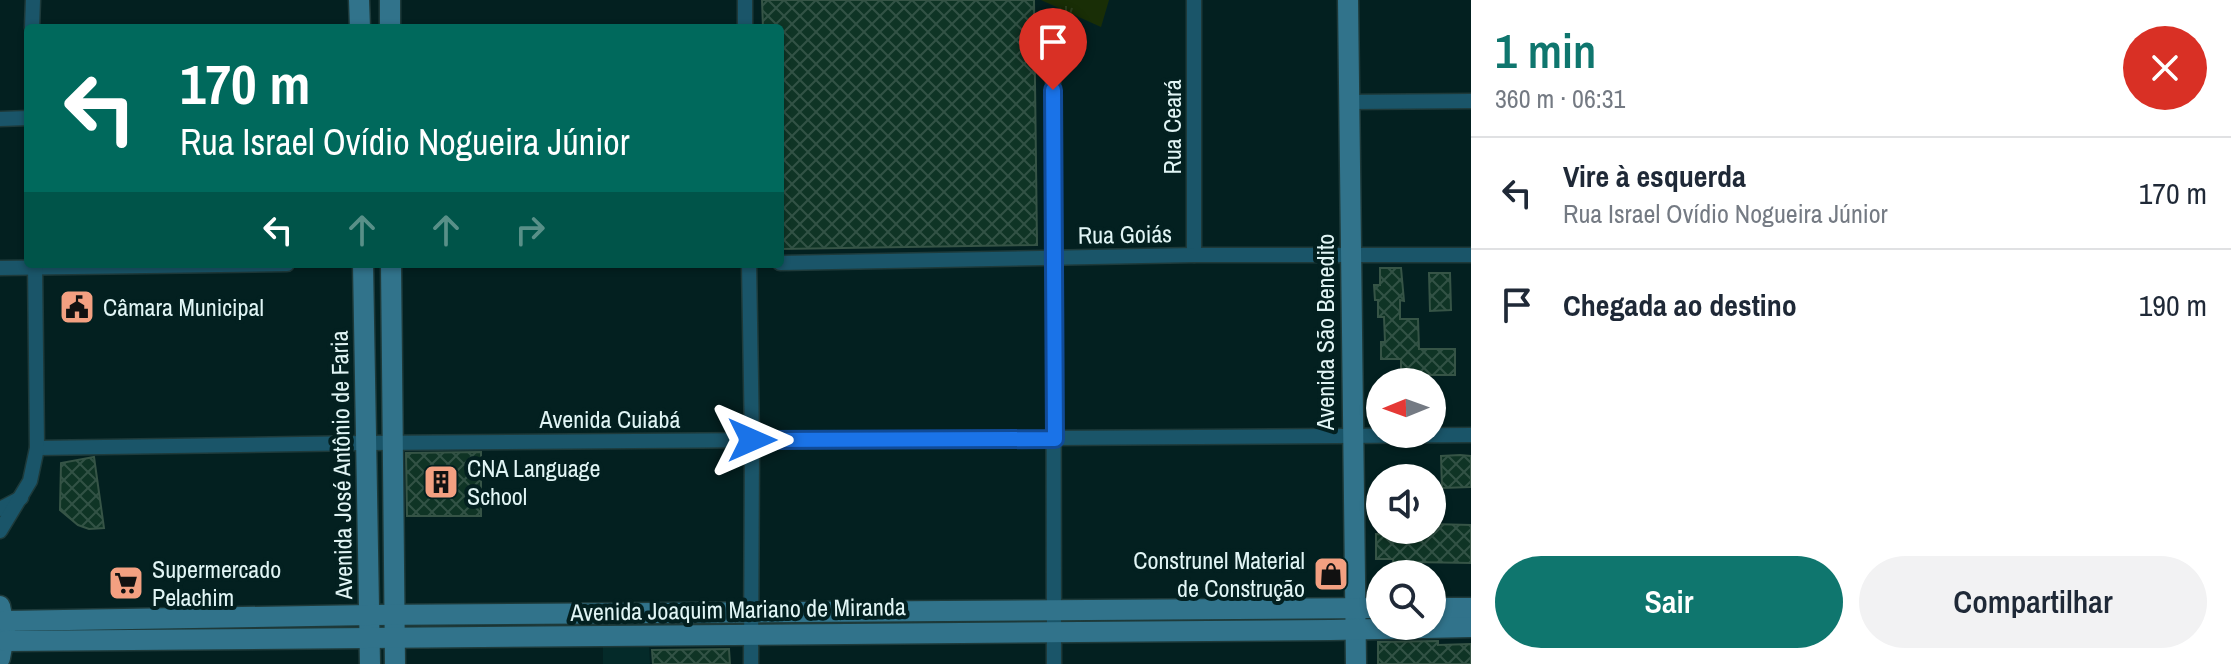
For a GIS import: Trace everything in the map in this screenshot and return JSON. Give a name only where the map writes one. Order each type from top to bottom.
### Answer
[{"type":"street","points":[[32,24],[33,0]]},
{"type":"street","points":[[359,0],[360,24]]},
{"type":"street","points":[[390,0],[390,24]]},
{"type":"street","points":[[745,0],[745,24]]},
{"type":"street","name":"Rua Ceará","points":[[1194,0],[1194,255]]},
{"type":"street","name":"Avenida São Benedito","points":[[1348,0],[1356,664]]},
{"type":"street","points":[[1053,34],[1054,664]]},
{"type":"street","points":[[1350,102],[1471,101]]},
{"type":"street","points":[[0,119],[24,118]]},
{"type":"street","name":"Rua Goiás","points":[[784,263],[1194,255],[1471,255]]},
{"type":"street","points":[[0,268],[24,267]]},
{"type":"street","points":[[0,531],[30,481],[37,448],[35,268]]},
{"type":"street","name":"Avenida José Antônio de Faria","points":[[363,268],[370,664]]},
{"type":"street","points":[[391,268],[395,664]]},
{"type":"street","points":[[749,268],[751,664]]},
{"type":"street","name":"Avenida Cuiabá","points":[[37,448],[1471,435]]},
{"type":"street","points":[[0,509],[21,498]]},
{"type":"street","name":"Avenida Joaquim Mariano de Miranda","points":[[1215,620],[1366,608]]},
{"type":"street","points":[[1446,608],[1471,608]]},
{"type":"street","name":"Avenida Joaquim Mariano de Miranda","points":[[2,632],[369,636],[395,626],[629,615],[751,614],[1054,621],[1215,620],[1356,629],[1471,627]]},
{"type":"street","name":"Avenida Joaquim Mariano de Miranda","points":[[64,631],[370,615],[395,626],[630,636],[751,635],[1054,621]]},
{"type":"street","points":[[629,615],[630,636]]},
{"type":"shaded area","points":[[603,647],[649,647],[650,664],[603,664]]},
{"type":"green space","points":[[1041,0],[1109,0],[1101,27]]},
{"type":"building","points":[[762,0],[1034,0],[1037,245],[784,249],[784,24],[763,24]]},
{"type":"building","points":[[1380,268],[1401,268],[1404,301],[1400,300],[1400,319],[1418,319],[1419,349],[1455,349],[1455,375],[1446,375],[1446,368],[1401,368],[1401,359],[1381,359],[1381,342],[1385,342],[1384,317],[1378,317],[1374,285],[1380,285]]},
{"type":"building","points":[[1429,273],[1450,273],[1451,310],[1430,311]]},
{"type":"building","name":"CNA Language School","points":[[481,452],[481,516],[407,516],[406,453]]},
{"type":"building","points":[[1441,456],[1471,456],[1471,487],[1446,488],[1446,464],[1441,464]]},
{"type":"building","points":[[94,457],[104,528],[89,529],[78,525],[60,510],[61,463]]},
{"type":"building","points":[[1446,524],[1471,525],[1471,563],[1376,559],[1376,544],[1446,544]]},
{"type":"building","points":[[1438,641],[1438,645],[1471,644],[1471,664],[1378,664],[1378,642]]},
{"type":"building","points":[[729,649],[730,664],[653,664],[652,650]]},
{"type":"place","name":"Câmara Municipal","points":[[77,307]]},
{"type":"place","name":"CNA Language School","points":[[441,482]]},
{"type":"place","name":"Construnel Material de Construção","points":[[1331,574]]},
{"type":"place","name":"Supermercado Pelachim","points":[[126,583]]},
{"type":"route","points":[[752,440],[1055,439],[1053,90]]}]
